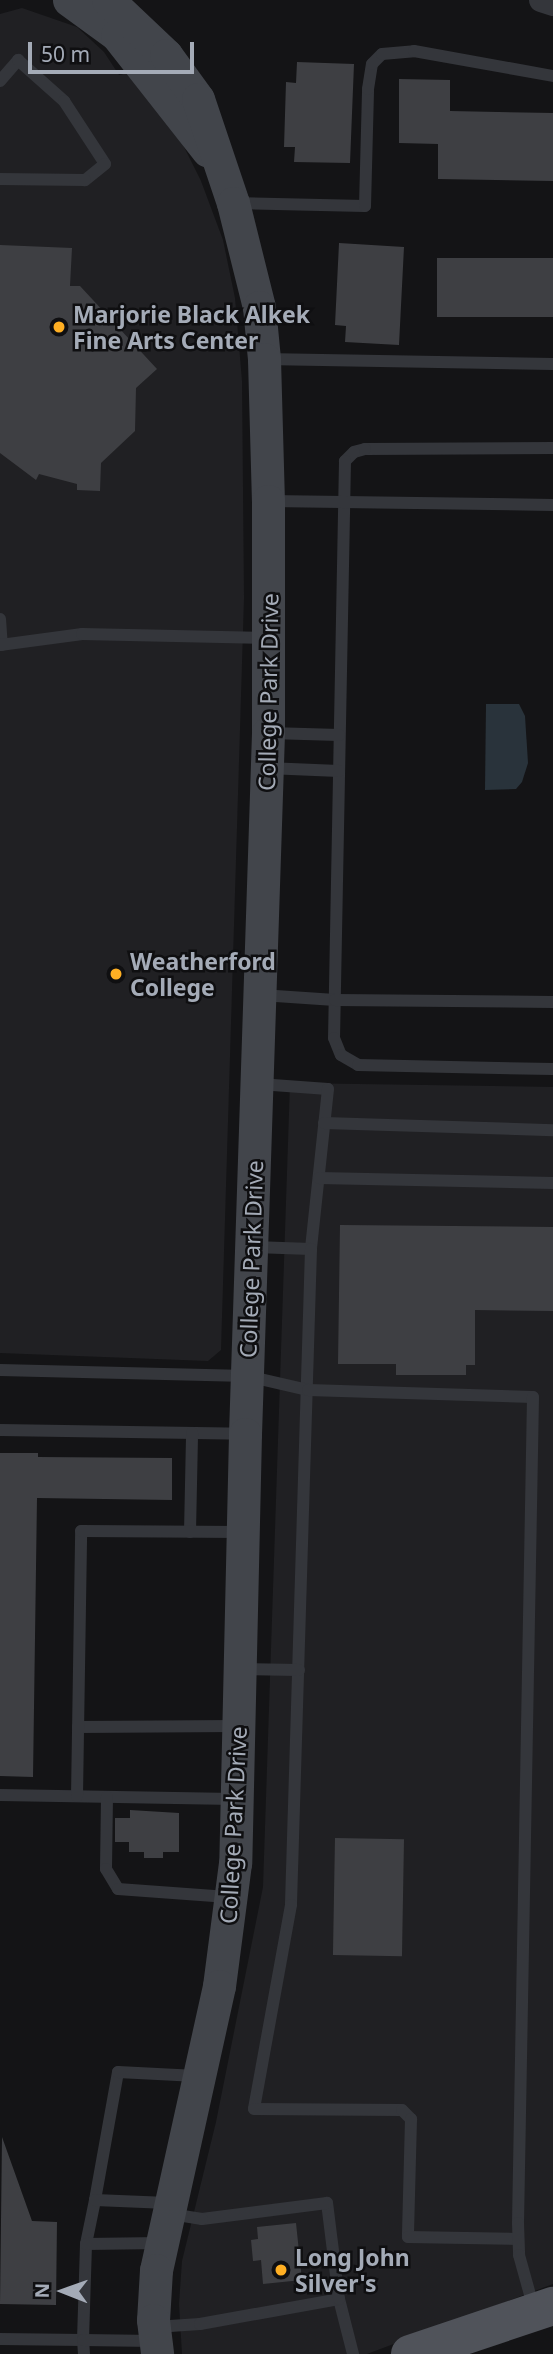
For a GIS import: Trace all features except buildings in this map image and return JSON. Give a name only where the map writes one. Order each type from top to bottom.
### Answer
[{"type":"main road","points":[[410,2354],[544,2309]]},
{"type":"street","name":"College Park Drive","points":[[69,0],[117,35],[217,161]]},
{"type":"street","name":"College Park Drive","points":[[108,0],[166,55],[198,99],[233,203],[259,307],[264,359],[268,501],[268,733],[245,1434],[238,1799],[232,1898],[219,1986],[166,2220],[153,2294],[155,2341]]},
{"type":"street","points":[[541,0],[553,4]]},
{"type":"lane","points":[[233,203],[365,206],[368,89],[372,64],[382,54],[414,51],[553,76]]},
{"type":"lane","points":[[0,80],[18,60],[64,101],[105,164],[85,180],[0,179]]},
{"type":"lane","points":[[264,359],[553,364]]},
{"type":"lane","points":[[553,448],[365,449],[354,452],[345,461],[334,1038],[341,1055],[358,1065],[553,1069]]},
{"type":"lane","points":[[268,501],[553,505]]},
{"type":"lane","points":[[0,619],[1,645],[82,634],[270,638]]},
{"type":"lane","points":[[268,733],[339,735]]},
{"type":"lane","points":[[267,768],[339,771]]},
{"type":"lane","points":[[261,995],[335,1000],[553,1002]]},
{"type":"lane","points":[[257,1084],[328,1089],[312,1250],[291,1905],[254,2109],[402,2110],[411,2119],[408,2237],[518,2239]]},
{"type":"lane","points":[[324,1123],[553,1130]]},
{"type":"lane","points":[[319,1178],[553,1183]]},
{"type":"lane","points":[[252,1247],[312,1250]]},
{"type":"lane","points":[[0,1370],[247,1376],[308,1390],[533,1397],[518,2239],[522,2269],[544,2309]]},
{"type":"lane","points":[[0,1430],[245,1434]]},
{"type":"lane","points":[[190,1532],[192,1433]]},
{"type":"lane","points":[[78,1797],[81,1531],[243,1532]]},
{"type":"lane","points":[[240,1669],[299,1670]]},
{"type":"lane","points":[[78,1727],[239,1726]]},
{"type":"lane","points":[[0,1795],[238,1799]]},
{"type":"lane","points":[[107,1797],[106,1869],[118,1889],[232,1898]]},
{"type":"lane","points":[[84,2354],[86,2245],[118,2071],[200,2076]]},
{"type":"lane","points":[[95,2200],[166,2220]]},
{"type":"lane","points":[[86,2245],[166,2220],[202,2219],[327,2203],[339,2299],[354,2354]]},
{"type":"lane","points":[[0,2339],[155,2341],[200,2325],[339,2299]]},
{"type":"shaded area","name":"Weatherford College","points":[[22,8],[77,27],[104,52],[119,75],[128,73],[176,131],[201,181],[223,240],[235,298],[242,381],[244,598],[221,1350],[208,1361],[0,1353],[0,14]]},
{"type":"shaded area","points":[[486,704],[519,704],[525,716],[528,763],[522,782],[516,789],[485,790]]},
{"type":"shaded area","points":[[290,1083],[553,1087],[553,2284],[367,2354],[182,2354],[179,2304],[182,2261],[216,2122],[263,1887]]},
{"type":"place","name":"Marjorie Black Alkek Fine Arts Center","points":[[59,327]]},
{"type":"place","name":"Weatherford College","points":[[116,974]]},
{"type":"place","name":"Long John Silver's","points":[[281,2270]]}]
